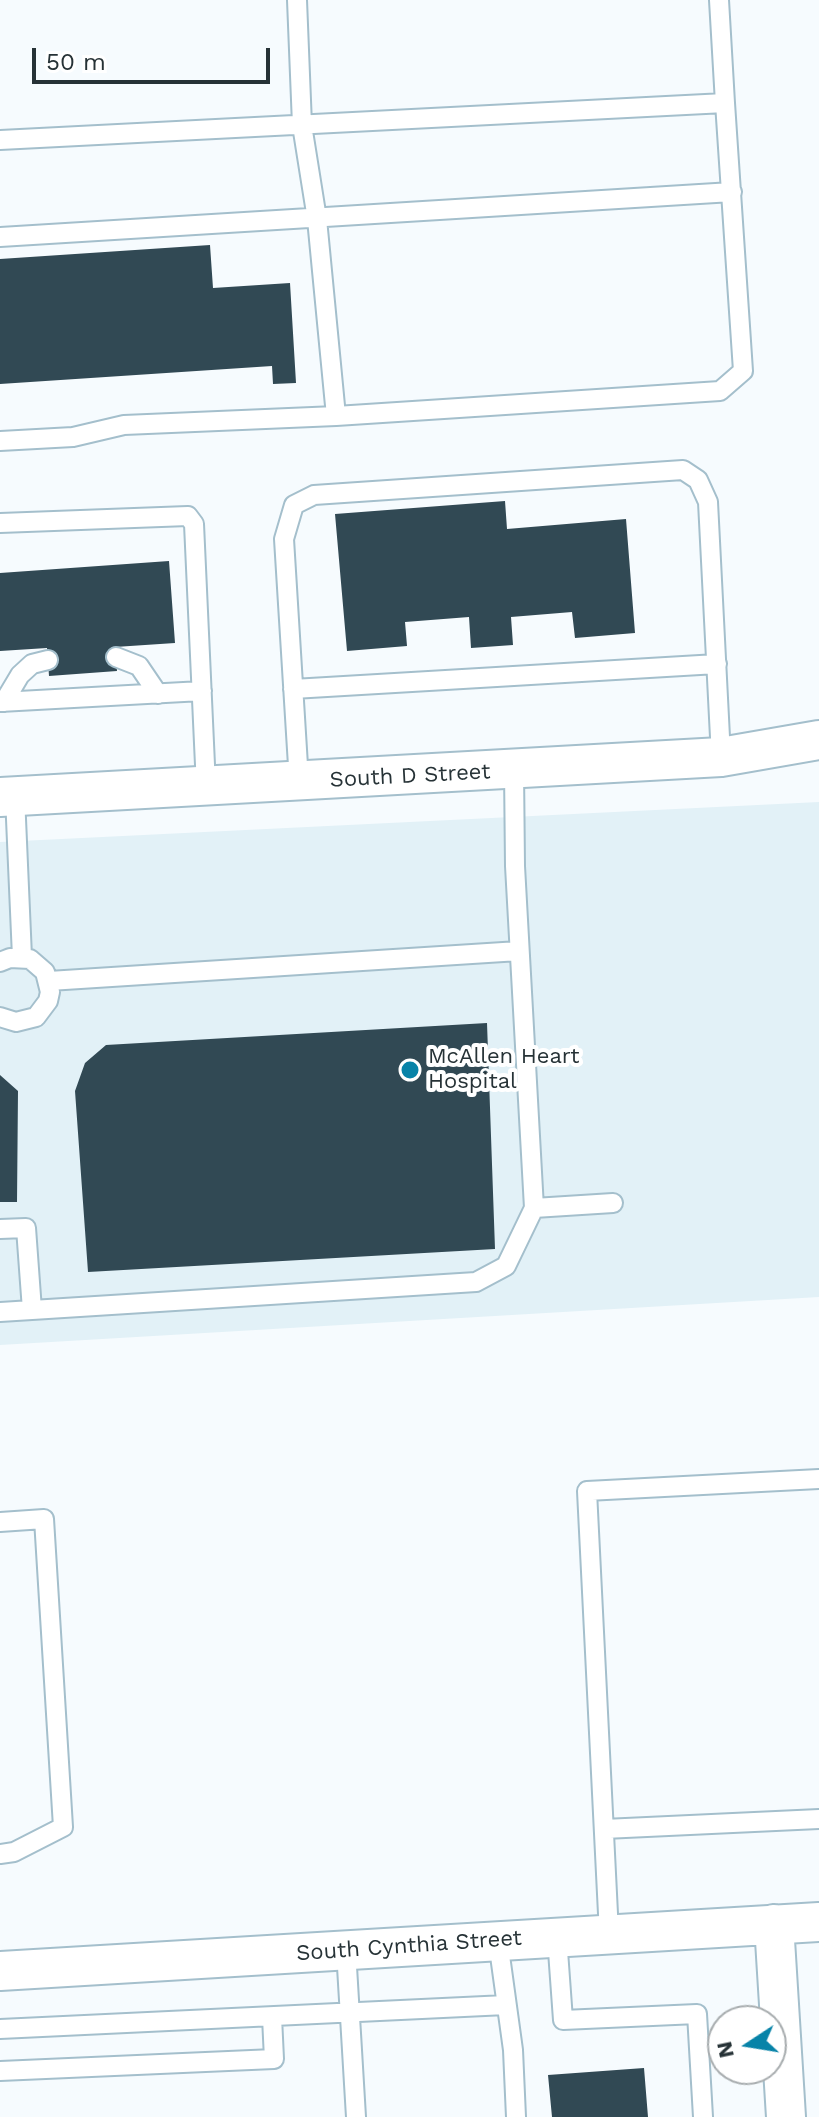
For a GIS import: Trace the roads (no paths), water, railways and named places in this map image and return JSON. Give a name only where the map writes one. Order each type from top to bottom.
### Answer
[{"type":"street","name":"South D Street","points":[[8,797],[721,757],[819,740]]},
{"type":"street","name":"South Cynthia Street","points":[[0,1971],[819,1922]]},
{"type":"street","points":[[774,1924],[786,2117]]},
{"type":"lane","points":[[297,0],[302,125],[317,219],[336,416]]},
{"type":"lane","points":[[0,441],[73,437],[124,425],[336,416],[720,391],[743,371],[719,0]]},
{"type":"lane","points":[[0,140],[725,103]]},
{"type":"lane","points":[[0,237],[732,192]]},
{"type":"lane","points":[[299,782],[284,539],[294,505],[314,495],[683,470],[698,480],[708,502],[721,757]]},
{"type":"lane","points":[[0,523],[188,516],[194,524],[206,787]]},
{"type":"lane","points":[[116,657],[139,666],[158,694]]},
{"type":"lane","points":[[2,702],[20,675],[32,664],[48,660]]},
{"type":"lane","points":[[293,689],[717,664]]},
{"type":"lane","points":[[2,702],[202,691]]},
{"type":"lane","points":[[0,1312],[476,1282],[506,1266],[534,1208],[519,951],[514,770]]},
{"type":"lane","points":[[8,797],[22,957]]},
{"type":"lane","points":[[49,981],[519,951]]},
{"type":"lane","points":[[0,962],[22,957],[38,964],[49,981],[48,1001],[36,1017],[16,1022],[0,1017]]},
{"type":"lane","points":[[534,1208],[613,1203]]},
{"type":"lane","points":[[0,1229],[26,1228],[32,1310]]},
{"type":"lane","points":[[609,1934],[587,1491],[819,1479]]},
{"type":"lane","points":[[0,1522],[44,1519],[63,1827],[14,1852],[0,1854]]},
{"type":"lane","points":[[604,1829],[819,1819]]},
{"type":"lane","points":[[557,1937],[563,2020],[697,2014],[703,2117]]},
{"type":"lane","points":[[498,1941],[516,2117]]},
{"type":"lane","points":[[346,1950],[356,2117]]},
{"type":"lane","points":[[0,2029],[506,2005]]},
{"type":"lane","points":[[0,2071],[274,2059],[272,2017]]},
{"type":"place","name":"McAllen Heart Hospital","points":[[410,1070]]}]
